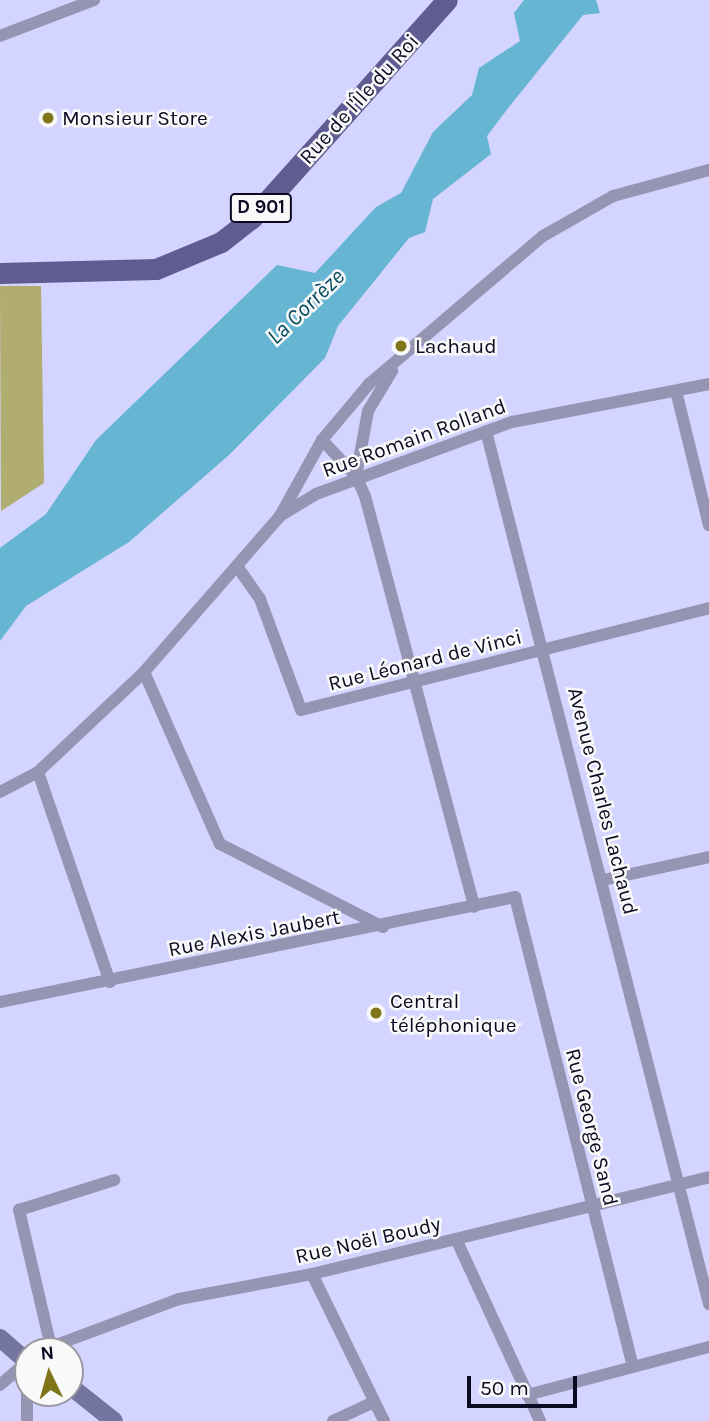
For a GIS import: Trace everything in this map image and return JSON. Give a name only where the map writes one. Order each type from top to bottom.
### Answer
[{"type":"main road","name":"Rue de l'Île du Roi","points":[[0,273],[156,270],[222,242],[258,212],[441,3]]},
{"type":"street","points":[[0,36],[94,0]]},
{"type":"street","points":[[279,516],[322,440],[369,384],[396,365],[543,236],[613,196],[709,170]]},
{"type":"street","points":[[396,365],[368,411],[356,476],[416,681],[474,907]]},
{"type":"street","name":"Rue Romain Rolland","points":[[0,792],[38,772],[144,672],[239,569],[279,516],[356,476],[486,431],[709,384]]},
{"type":"street","points":[[676,391],[709,525]]},
{"type":"street","name":"Avenue Charles Lachaud","points":[[486,431],[545,649],[709,1304]]},
{"type":"street","points":[[322,440],[356,476]]},
{"type":"street","name":"Rue Léonard de Vinci","points":[[239,569],[260,599],[301,710],[709,608]]},
{"type":"street","points":[[144,672],[220,844],[383,927]]},
{"type":"street","points":[[38,772],[110,982]]},
{"type":"street","points":[[603,880],[709,857]]},
{"type":"street","name":"Rue Alexis Jaubert","points":[[0,1002],[383,927],[515,897]]},
{"type":"street","name":"Rue George Sand","points":[[515,897],[634,1366]]},
{"type":"street","name":"Rue Noël Boudy","points":[[73,1337],[179,1299],[312,1273],[456,1239],[678,1181],[709,1177]]},
{"type":"street","points":[[43,1337],[19,1210],[114,1180]]},
{"type":"street","points":[[456,1239],[540,1421]]},
{"type":"street","points":[[312,1273],[384,1421]]},
{"type":"street","points":[[0,1338],[14,1350]]},
{"type":"street","points":[[527,1395],[709,1348]]},
{"type":"street","points":[[0,1385],[14,1373]]},
{"type":"street","points":[[84,1397],[114,1421]]},
{"type":"street","points":[[333,1421],[374,1402]]},
{"type":"shaded area","points":[[0,286],[41,286],[44,483],[1,511]]},
{"type":"water","name":"La Corrèze","points":[[524,0],[596,0],[600,13],[583,15],[509,107],[487,136],[491,154],[433,199],[425,232],[409,238],[338,326],[325,358],[229,455],[129,542],[26,606],[0,641],[0,548],[46,514],[96,440],[277,265],[315,273],[376,207],[401,193],[433,132],[472,95],[479,68],[520,41],[514,13]]},
{"type":"place","name":"Monsieur Store","points":[[48,118]]},
{"type":"place","name":"Lachaud","points":[[401,346]]},
{"type":"place","name":"Central téléphonique","points":[[376,1013]]}]
